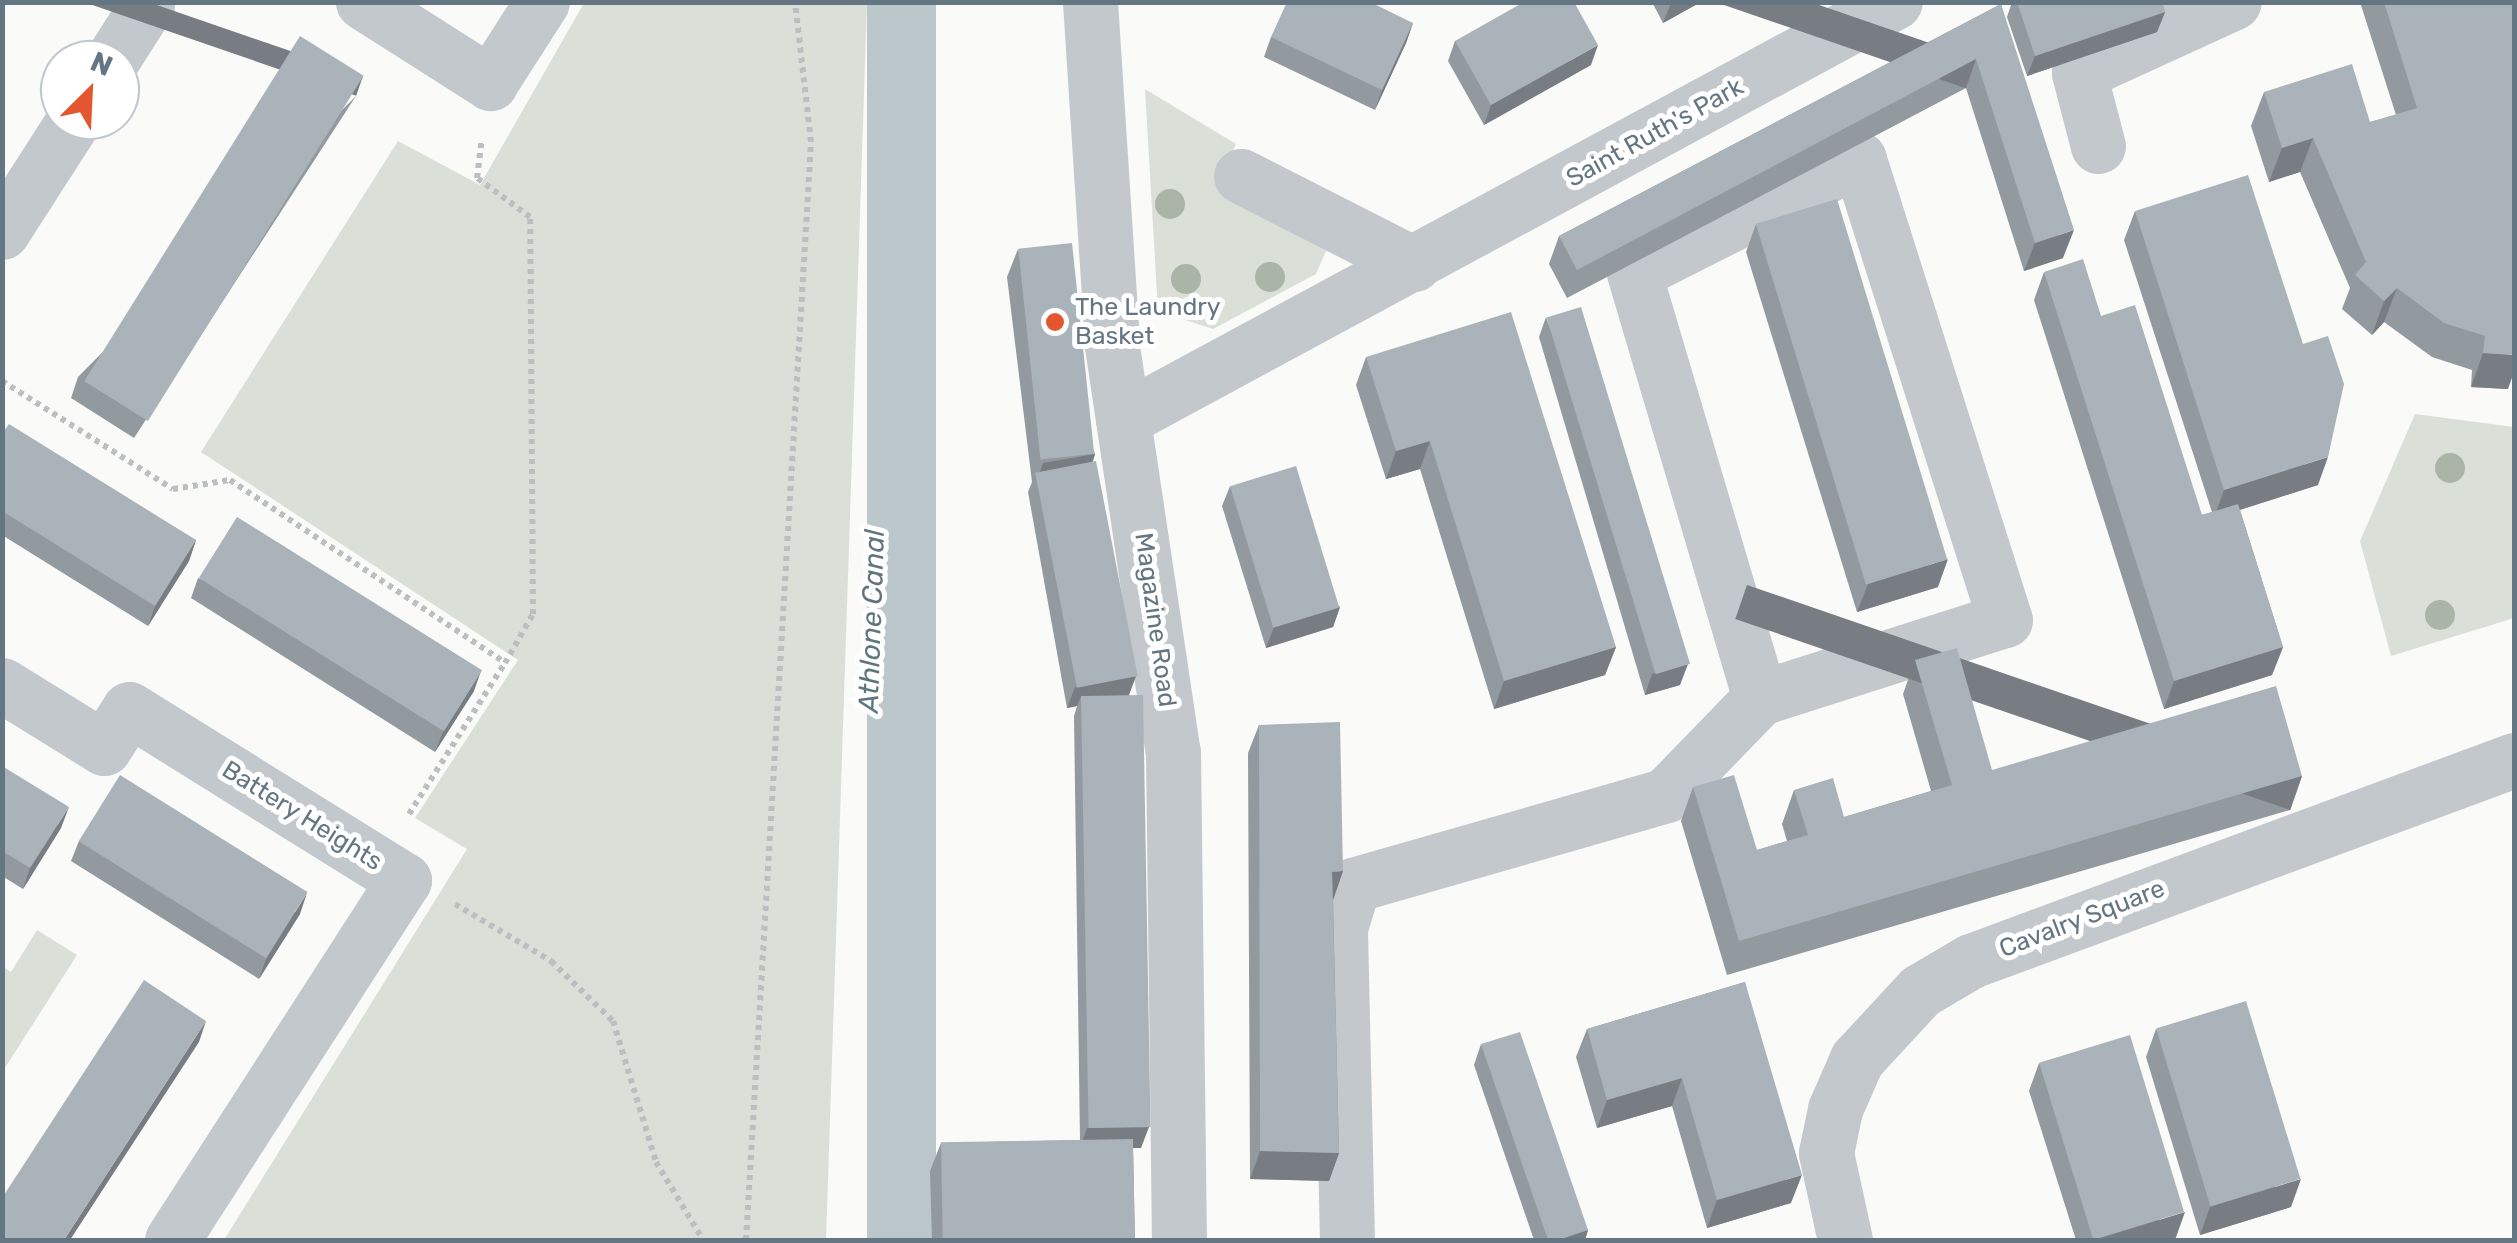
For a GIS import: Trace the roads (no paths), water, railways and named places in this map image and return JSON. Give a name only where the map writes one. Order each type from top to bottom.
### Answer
[{"type":"street","points":[[364,2],[490,83],[542,2]]},
{"type":"street","name":"Magazine Road","points":[[1090,2],[1123,418],[1174,752],[1180,1240]]},
{"type":"street","name":"Saint Ruth's Park","points":[[1123,418],[1895,2]]},
{"type":"street","points":[[2098,146],[2078,73],[2234,2]]},
{"type":"street","points":[[125,40],[147,5]]},
{"type":"street","points":[[2,232],[61,140]]},
{"type":"street","points":[[1347,1240],[1340,928],[1352,885],[1666,795],[1760,698],[2005,620],[1859,159],[1634,274],[1760,698]]},
{"type":"street","points":[[1240,176],[1414,264]]},
{"type":"street","name":"Battery Heights","points":[[2,685],[104,748],[129,709],[391,872],[172,1240]]},
{"type":"street","name":"Cavalry Square","points":[[1838,1239],[1826,1154],[1835,1110],[1858,1059],[1920,991],[1971,961],[2514,760]]},
{"type":"water","name":"Athlone Canal","points":[[867,3],[936,3],[936,1240],[867,1240]]},
{"type":"place","name":"The Laundry Basket","points":[[1055,322]]}]
